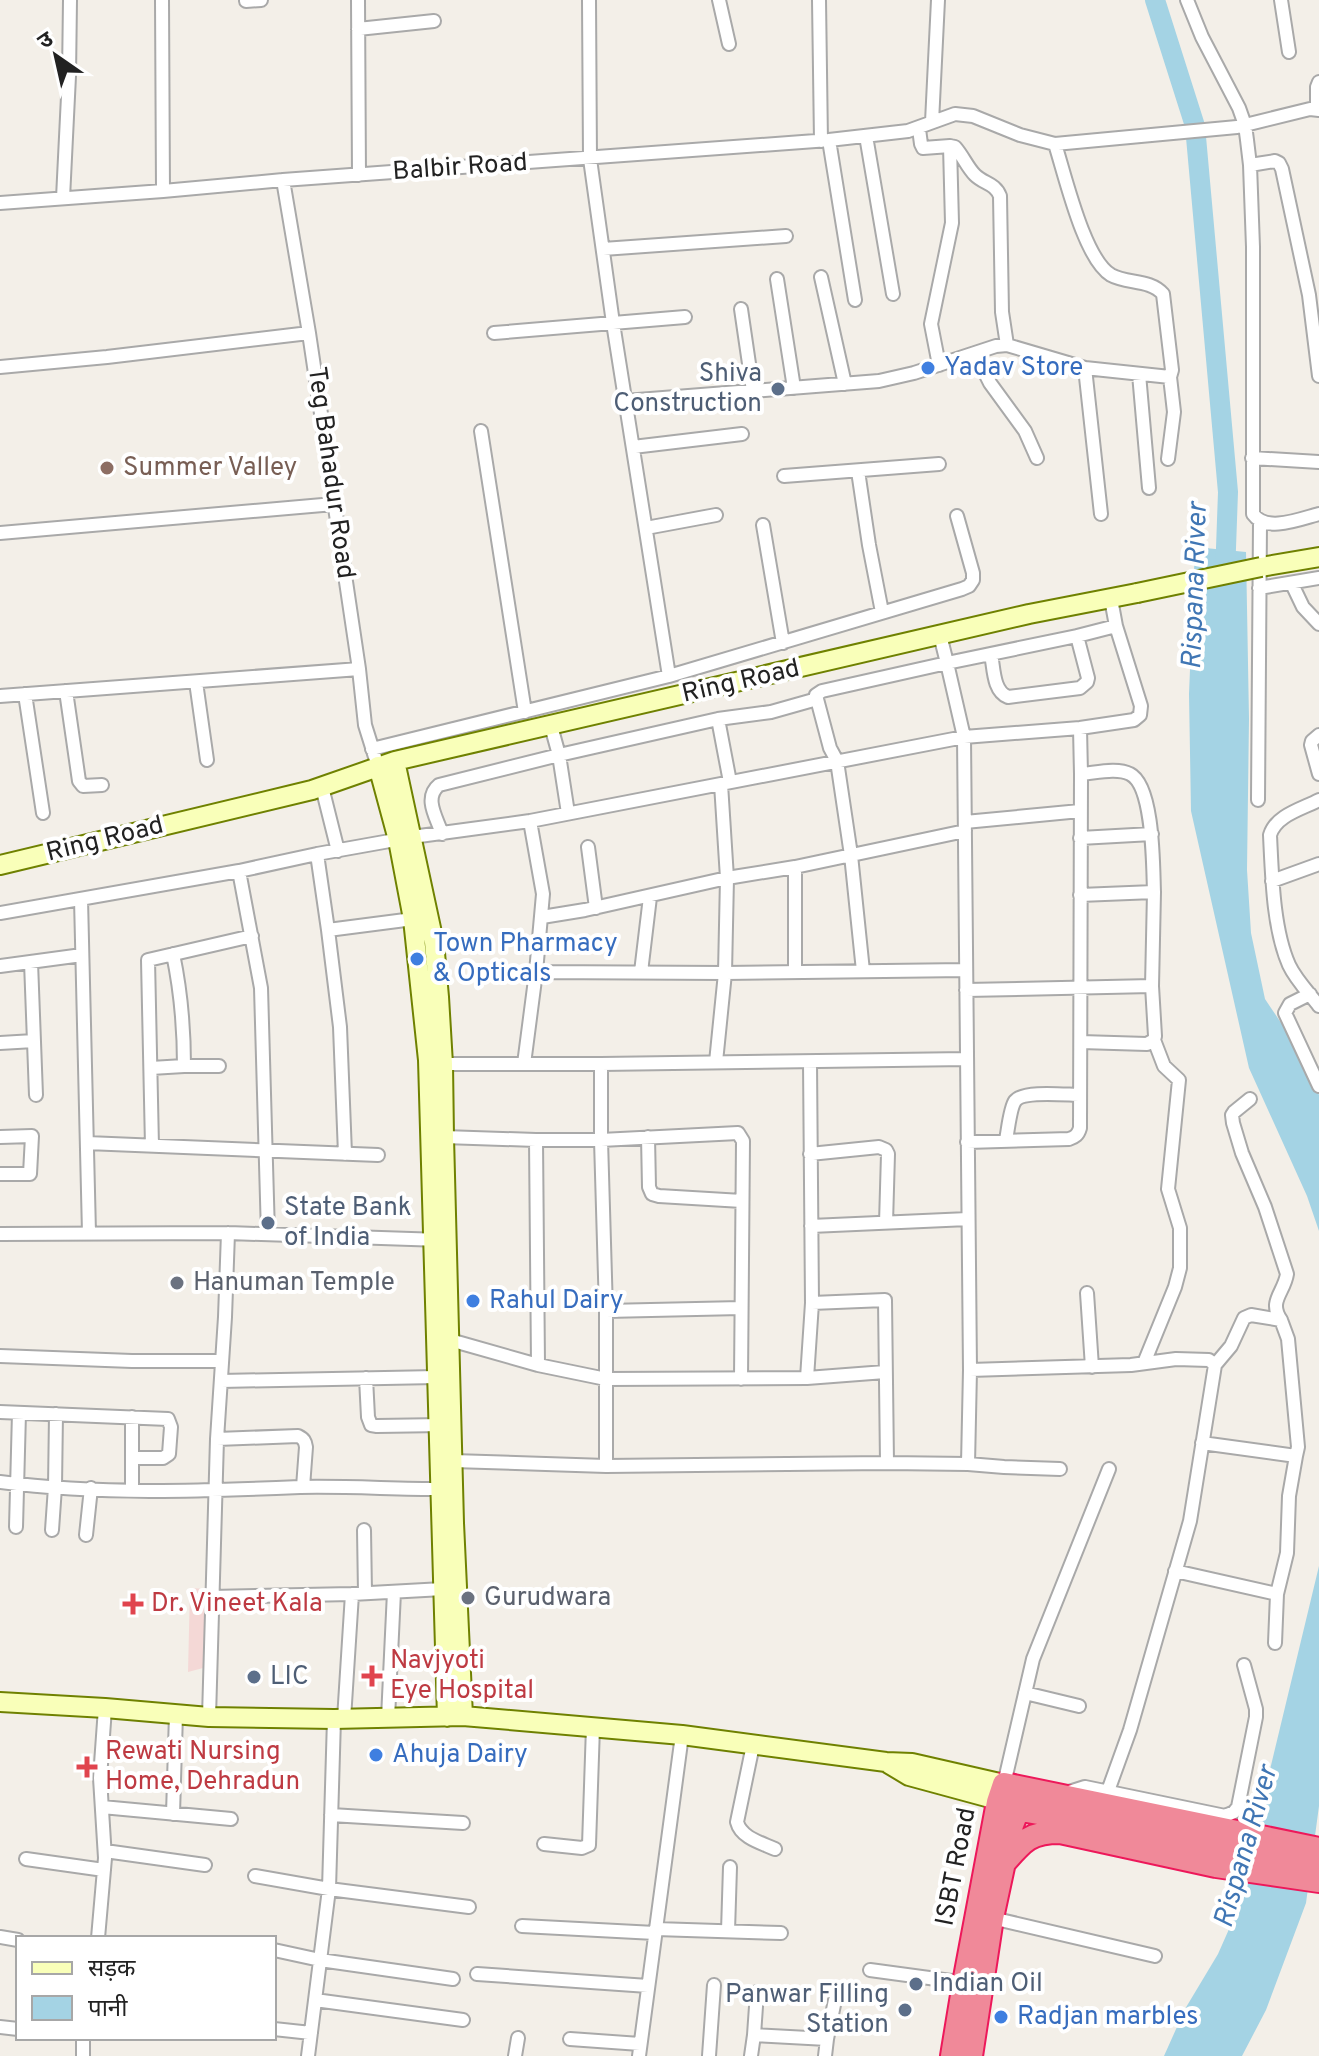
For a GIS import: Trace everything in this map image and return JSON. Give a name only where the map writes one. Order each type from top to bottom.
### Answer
[{"type":"highway","points":[[1012,1796],[1060,1795],[1317,1876]]},
{"type":"highway","points":[[1012,1796],[1101,1806],[1319,1849]]},
{"type":"highway","points":[[971,2056],[973,1986],[992,1918],[1012,1825],[1012,1796]]},
{"type":"highway","name":"ISBT Road","points":[[952,2056],[973,1986],[1012,1796]]},
{"type":"highway","points":[[1004,1863],[1021,1843],[1035,1834],[1060,1832],[1216,1866],[1317,1876]]},
{"type":"main road","name":"Ring Road","points":[[0,865],[322,787],[382,759],[551,726],[1029,614],[1319,557]]},
{"type":"main road","points":[[382,759],[434,942],[443,1064],[444,1137],[437,1377],[453,1461],[455,1716]]},
{"type":"main road","name":"Ring Road","points":[[0,854],[319,777],[348,776]]},
{"type":"main road","points":[[405,839],[428,1060],[450,1340],[440,1489],[443,1589],[455,1716]]},
{"type":"main road","points":[[0,1702],[209,1717],[339,1719],[455,1716],[682,1735],[886,1762],[909,1776],[990,1798],[1012,1796]]},
{"type":"street","points":[[63,198],[70,0]]},
{"type":"street","points":[[162,0],[163,191]]},
{"type":"street","points":[[246,1],[261,0]]},
{"type":"street","points":[[358,0],[359,175]]},
{"type":"street","points":[[589,0],[590,159],[669,676]]},
{"type":"street","points":[[719,0],[729,44]]},
{"type":"street","points":[[819,0],[825,141],[855,300]]},
{"type":"street","points":[[932,122],[938,0]]},
{"type":"street","points":[[1187,0],[1202,37],[1239,108],[1250,165],[1253,514],[1260,522],[1258,800]]},
{"type":"street","points":[[1281,0],[1289,52]]},
{"type":"street","points":[[358,29],[434,21]]},
{"type":"street","points":[[1318,109],[1319,82]]},
{"type":"street","name":"Balbir Road","points":[[0,203],[825,141],[919,129],[944,116],[964,113],[1020,135],[1055,144],[1241,126],[1318,109]]},
{"type":"street","points":[[919,129],[923,148],[950,146],[959,151],[976,177],[996,187],[1000,196],[1002,312],[1007,345]]},
{"type":"street","points":[[866,136],[893,294]]},
{"type":"street","points":[[1055,144],[1083,232],[1095,258],[1111,275],[1154,286],[1163,294],[1172,370],[1168,377],[1174,412],[1168,459]]},
{"type":"street","points":[[939,365],[931,324],[952,223],[950,146]]},
{"type":"street","points":[[1250,165],[1275,161],[1282,169],[1309,295],[1319,376]]},
{"type":"street","name":"Teg Bahadur Road","points":[[283,180],[309,333],[365,725],[382,759]]},
{"type":"street","points":[[603,249],[786,236]]},
{"type":"street","points":[[821,277],[845,384]]},
{"type":"street","points":[[777,279],[794,388]]},
{"type":"street","points":[[741,309],[753,391]]},
{"type":"street","points":[[494,333],[685,317]]},
{"type":"street","points":[[0,367],[309,333]]},
{"type":"street","points":[[625,401],[896,378],[1007,345],[1085,368],[1168,377]]},
{"type":"street","points":[[975,353],[990,383],[1020,422],[1037,458]]},
{"type":"street","points":[[1085,368],[1101,514]]},
{"type":"street","points":[[1139,374],[1149,488]]},
{"type":"street","points":[[481,431],[525,712]]},
{"type":"street","points":[[633,447],[742,434]]},
{"type":"street","points":[[1252,458],[1319,462]]},
{"type":"street","points":[[784,476],[939,464]]},
{"type":"street","points":[[858,471],[882,612]]},
{"type":"street","points":[[0,533],[334,504]]},
{"type":"street","points":[[1260,522],[1279,523],[1319,514]]},
{"type":"street","points":[[646,528],[716,515]]},
{"type":"street","points":[[382,759],[525,712],[669,676],[962,589],[969,586],[973,573],[957,516]]},
{"type":"street","points":[[763,525],[783,643]]},
{"type":"street","points":[[1259,588],[1319,578]]},
{"type":"street","points":[[1292,584],[1303,607],[1319,624]]},
{"type":"street","points":[[0,913],[239,871],[317,854],[530,821],[964,737],[1127,722],[1140,715],[1141,706],[1116,626],[1111,599]]},
{"type":"street","points":[[863,971],[837,761],[830,748],[816,695],[822,691],[1116,626]]},
{"type":"street","points":[[940,635],[964,737],[970,1370],[968,1464]]},
{"type":"street","points":[[991,654],[997,687],[1003,696],[1080,688],[1088,678],[1077,636]]},
{"type":"street","points":[[0,696],[359,669]]},
{"type":"street","points":[[196,682],[207,760]]},
{"type":"street","points":[[66,691],[79,781],[83,786],[102,785]]},
{"type":"street","points":[[25,694],[43,813]]},
{"type":"street","points":[[442,834],[431,801],[433,790],[439,785],[559,755],[718,719],[771,712],[817,699]]},
{"type":"street","points":[[716,1062],[725,973],[727,878],[726,783],[718,719]]},
{"type":"street","points":[[551,726],[568,813]]},
{"type":"street","points":[[967,1142],[1074,1137],[1080,1128],[1080,728]]},
{"type":"street","points":[[1319,735],[1311,745],[1319,774]]},
{"type":"street","points":[[1081,774],[1121,771],[1135,777],[1143,789],[1152,834],[1154,1040],[1164,1066],[1179,1080],[1168,1189],[1180,1228],[1180,1268],[1144,1363]]},
{"type":"street","points":[[322,787],[338,851]]},
{"type":"street","points":[[1319,800],[1280,820],[1271,830],[1272,881],[1286,956],[1291,968],[1319,1006]]},
{"type":"street","points":[[542,917],[795,867],[965,827],[1080,811]]},
{"type":"street","points":[[524,1064],[542,917],[542,881],[530,821]]},
{"type":"street","points":[[1080,838],[1152,834]]},
{"type":"street","points":[[588,847],[596,908]]},
{"type":"street","points":[[317,854],[340,1027],[345,1154]]},
{"type":"street","points":[[1272,881],[1319,864]]},
{"type":"street","points":[[795,867],[795,972]]},
{"type":"street","points":[[239,871],[261,988],[268,1234]]},
{"type":"street","points":[[1080,895],[1154,892]]},
{"type":"street","points":[[641,972],[650,897]]},
{"type":"street","points":[[81,899],[89,1233]]},
{"type":"street","points":[[328,930],[413,919]]},
{"type":"street","points":[[152,1146],[148,960],[252,936]]},
{"type":"street","points":[[173,954],[182,1008],[184,1066]]},
{"type":"street","points":[[0,966],[82,955]]},
{"type":"street","points":[[31,962],[36,1095]]},
{"type":"street","points":[[536,972],[966,970]]},
{"type":"street","points":[[966,990],[1152,986]]},
{"type":"street","points":[[1310,994],[1290,1004],[1285,1013],[1319,1086]]},
{"type":"street","points":[[1081,1042],[1147,1044],[1154,1040]]},
{"type":"street","points":[[0,1043],[34,1041]]},
{"type":"street","points":[[443,1064],[967,1059]]},
{"type":"street","points":[[807,1378],[812,1303],[810,1062]]},
{"type":"street","points":[[601,1064],[606,1466]]},
{"type":"street","points":[[151,1068],[219,1066]]},
{"type":"street","points":[[1006,1140],[1013,1105],[1021,1096],[1080,1095]]},
{"type":"street","points":[[1250,1099],[1234,1112],[1232,1118],[1287,1274],[1276,1304],[1288,1339],[1298,1437],[1289,1496],[1287,1553],[1277,1594],[1275,1643]]},
{"type":"street","points":[[444,1137],[601,1140],[738,1133],[743,1141],[741,1379]]},
{"type":"street","points":[[0,1137],[32,1136],[30,1174],[0,1174]]},
{"type":"street","points":[[648,1137],[649,1187],[652,1194],[742,1201]]},
{"type":"street","points":[[536,1140],[538,1365]]},
{"type":"street","points":[[87,1143],[378,1155]]},
{"type":"street","points":[[810,1154],[879,1147],[886,1150],[886,1223]]},
{"type":"street","points":[[811,1226],[968,1219]]},
{"type":"street","points":[[0,1234],[228,1233],[440,1240]]},
{"type":"street","points":[[209,1717],[217,1439],[228,1233]]},
{"type":"street","points":[[1087,1293],[1092,1367]]},
{"type":"street","points":[[812,1303],[885,1300],[887,1463]]},
{"type":"street","points":[[606,1311],[741,1308]]},
{"type":"street","points":[[1244,1665],[1256,1717],[1238,1807],[1234,1812],[1225,1816],[1101,1806],[1130,1730],[1193,1507],[1215,1365],[1231,1346],[1244,1318],[1251,1315],[1281,1320]]},
{"type":"street","points":[[450,1340],[538,1365],[606,1379],[807,1378],[885,1372]]},
{"type":"street","points":[[0,1356],[222,1361]]},
{"type":"street","points":[[970,1370],[1092,1367],[1176,1359],[1209,1360],[1215,1365]]},
{"type":"street","points":[[221,1381],[437,1377]]},
{"type":"street","points":[[366,1378],[371,1425],[446,1425]]},
{"type":"street","points":[[0,1412],[168,1419],[171,1427],[167,1456],[133,1458]]},
{"type":"street","points":[[16,1527],[19,1413]]},
{"type":"street","points":[[52,1530],[56,1414]]},
{"type":"street","points":[[132,1417],[132,1490]]},
{"type":"street","points":[[217,1439],[302,1438],[306,1447],[303,1487]]},
{"type":"street","points":[[1202,1443],[1296,1456]]},
{"type":"street","points":[[453,1461],[606,1466],[968,1464],[1060,1469]]},
{"type":"street","points":[[1012,1796],[1025,1693],[1042,1632],[1109,1469]]},
{"type":"street","points":[[0,1482],[132,1490],[215,1491],[303,1487],[440,1489]]},
{"type":"street","points":[[86,1535],[91,1488]]},
{"type":"street","points":[[308,2056],[329,1889],[339,1719],[359,1593],[364,1530]]},
{"type":"street","points":[[1175,1571],[1277,1594]]},
{"type":"street","points":[[212,1597],[443,1589]]},
{"type":"street","points":[[388,1718],[394,1592]]},
{"type":"street","points":[[1025,1693],[1079,1706]]},
{"type":"street","points":[[98,1936],[105,1851],[100,1778],[105,1708]]},
{"type":"street","points":[[173,1814],[176,1714]]},
{"type":"street","points":[[544,1844],[582,1848],[589,1845],[593,1727]]},
{"type":"street","points":[[570,2039],[639,2050],[682,1735]]},
{"type":"street","points":[[753,1745],[737,1822],[744,1834],[775,1849]]},
{"type":"street","points":[[102,1807],[231,1819]]},
{"type":"street","points":[[331,1815],[463,1823]]},
{"type":"street","points":[[105,1851],[205,1865]]},
{"type":"street","points":[[26,1859],[104,1870]]},
{"type":"street","points":[[728,1931],[730,1867]]},
{"type":"street","points":[[255,1876],[469,1907]]},
{"type":"street","points":[[992,1918],[1155,1956]]},
{"type":"street","points":[[522,1926],[781,1933]]},
{"type":"street","points":[[276,1950],[320,1960],[453,1979]]},
{"type":"street","points":[[870,1970],[973,1986]]},
{"type":"street","points":[[477,1974],[648,1986]]},
{"type":"street","points":[[709,2056],[714,1985]]},
{"type":"street","points":[[751,2056],[757,1992]]},
{"type":"street","points":[[315,2000],[463,2020]]},
{"type":"street","points":[[825,2056],[835,2000]]},
{"type":"street","points":[[276,2029],[311,2033]]},
{"type":"street","points":[[754,2035],[827,2039]]},
{"type":"street","points":[[515,2056],[518,2038]]},
{"type":"shaded area","points":[[190,1588],[207,1589],[203,1668],[188,1672]]},
{"type":"water","points":[[1195,547],[1246,552],[1249,719],[1247,870],[1251,933],[1265,999],[1302,1054],[1319,1095],[1319,1231],[1307,1196],[1249,1068],[1191,811],[1189,694]]},
{"type":"water","points":[[1319,1566],[1319,1806],[1306,1903],[1266,2010],[1242,2056],[1164,2056],[1185,2009],[1218,1954],[1245,1893],[1266,1786]]},
{"type":"waterway","name":"Rispana River","points":[[1155,0],[1195,126],[1228,492],[1225,576]]},
{"type":"place","name":"Yadav Store","points":[[928,368]]},
{"type":"place","name":"Shiva Construction","points":[[778,389]]},
{"type":"place","name":"Summer Valley","points":[[107,468]]},
{"type":"place","name":"Town Pharmacy & Opticals","points":[[417,959]]},
{"type":"place","name":"State Bank of India","points":[[268,1223]]},
{"type":"place","name":"Hanuman Temple","points":[[177,1283]]},
{"type":"place","name":"Rahul Dairy","points":[[473,1301]]},
{"type":"place","name":"Gurudwara","points":[[468,1598]]},
{"type":"place","name":"Dr. Vineet Kala","points":[[133,1604]]},
{"type":"place","name":"Navjyoti Eye Hospital","points":[[372,1676]]},
{"type":"place","name":"LIC","points":[[254,1677]]},
{"type":"place","name":"Ahuja Dairy","points":[[376,1755]]},
{"type":"place","name":"Rewati Nursing Home, Dehradun","points":[[87,1767]]},
{"type":"place","name":"Indian Oil","points":[[916,1984]]},
{"type":"place","name":"Panwar Filling Station","points":[[905,2010]]},
{"type":"place","name":"Radjan marbles","points":[[1001,2017]]}]
